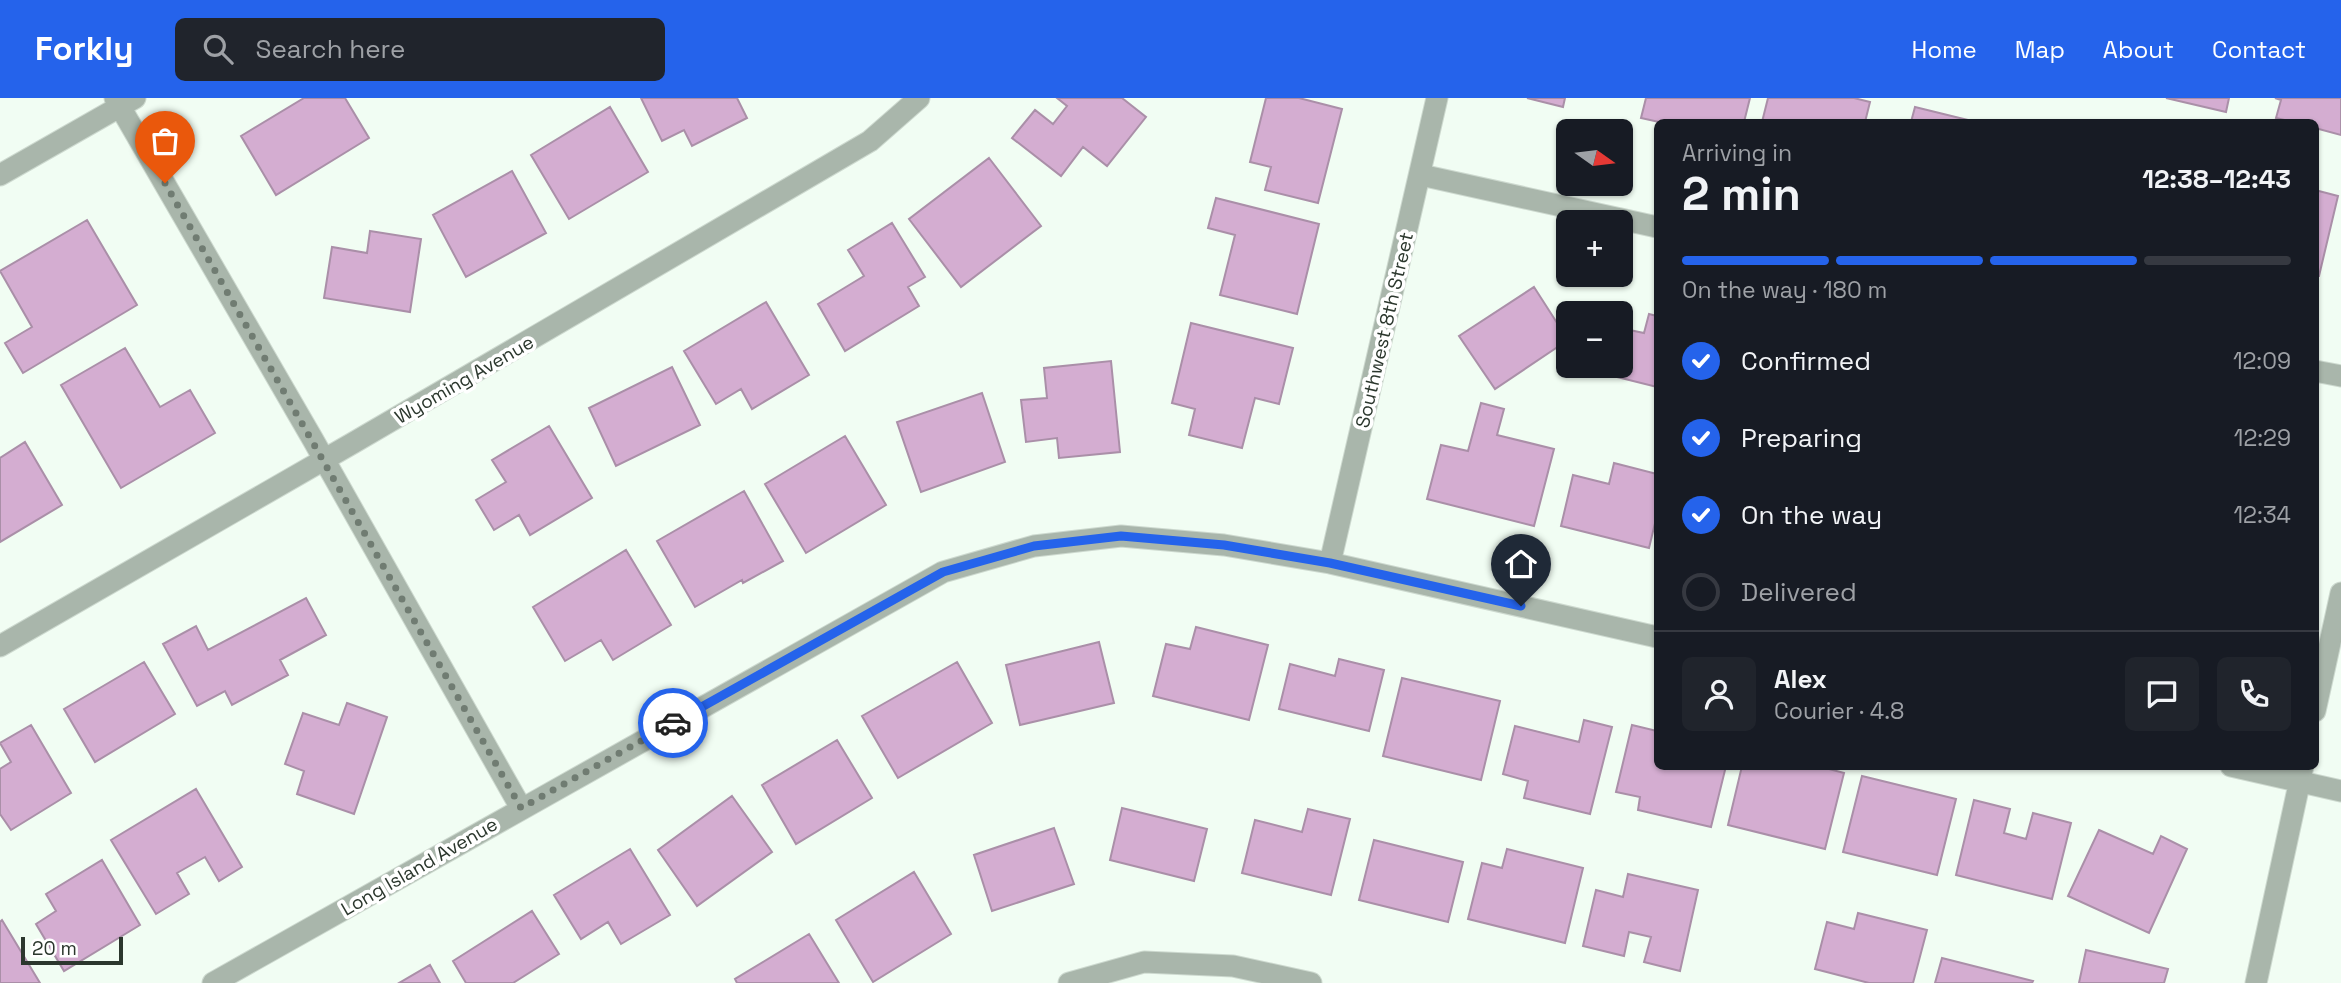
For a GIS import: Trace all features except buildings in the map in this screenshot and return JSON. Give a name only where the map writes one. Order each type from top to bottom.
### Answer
[{"type":"street","name":"Wyoming Avenue","points":[[0,646],[870,141],[919,98]]},
{"type":"street","name":"Southwest 8th Street","points":[[1330,563],[1437,98]]},
{"type":"street","points":[[0,176],[124,101],[521,808]]},
{"type":"street","points":[[1421,175],[1654,226]]},
{"type":"street","points":[[2319,372],[2341,376]]},
{"type":"street","name":"Long Island Avenue","points":[[213,983],[943,572],[1034,546],[1121,536],[1224,545],[1330,563],[1654,636]]},
{"type":"street","points":[[2319,693],[2341,593]]},
{"type":"street","points":[[2266,770],[2302,774],[2341,791]]},
{"type":"street","points":[[2256,983],[2302,774]]},
{"type":"street","points":[[1069,983],[1144,962],[1233,966],[1311,983]]},
{"type":"way so far","points":[[165,183],[521,808],[673,723]]},
{"type":"route","points":[[673,723],[943,572],[1034,546],[1121,536],[1224,545],[1330,563],[1521,606]]}]
